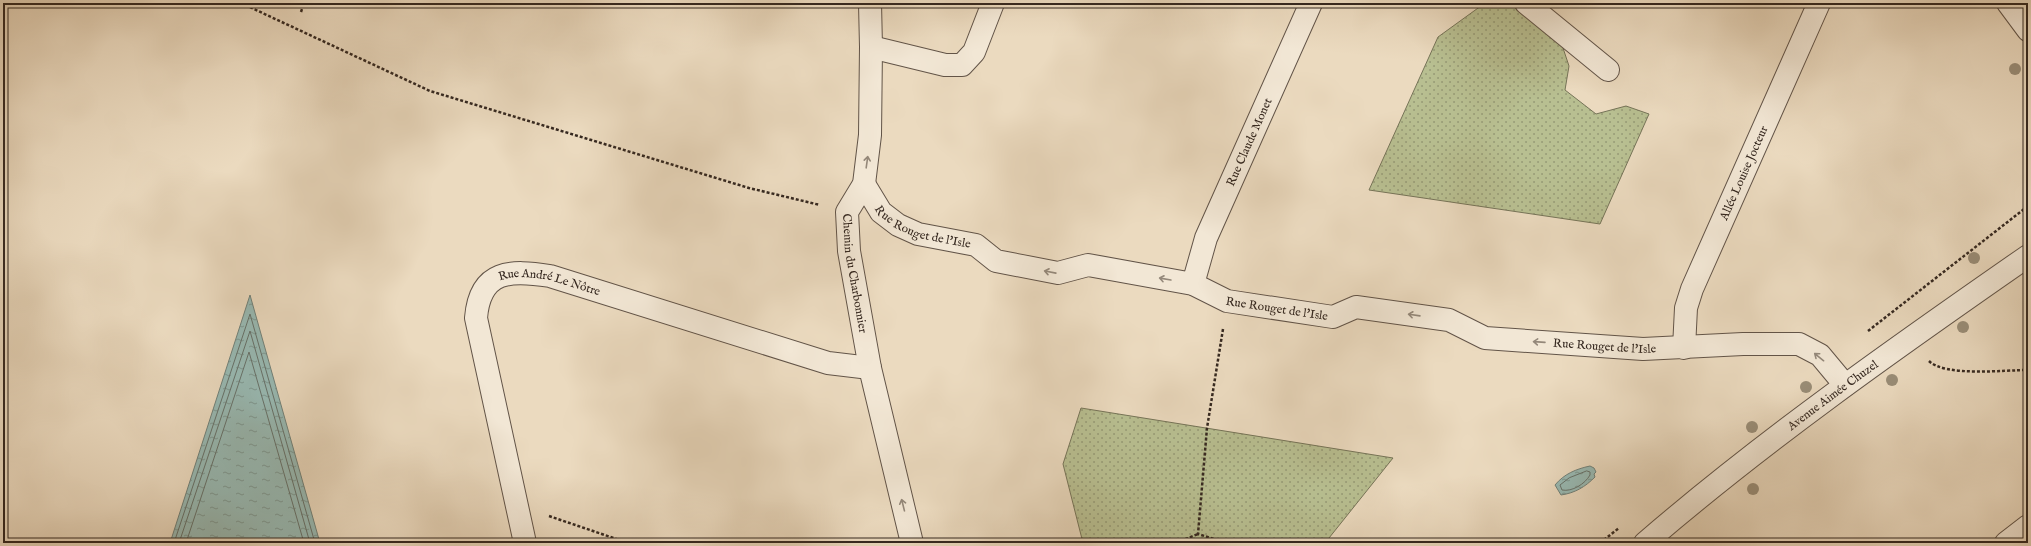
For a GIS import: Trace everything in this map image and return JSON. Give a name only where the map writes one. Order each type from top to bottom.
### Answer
[{"type":"street","name":"Chemin du Charbonnier","points":[[870,3],[870,135],[864,184],[847,212],[849,251],[870,368],[912,543]]},
{"type":"street","points":[[871,47],[945,65],[962,65],[974,52],[994,3]]},
{"type":"street","name":"Rue Claude Monet","points":[[1193,284],[1206,238],[1311,3]]},
{"type":"street","points":[[1526,3],[1608,70]]},
{"type":"street","name":"Allée Louise Jocteur","points":[[1684,348],[1686,308],[1692,289],[1819,3]]},
{"type":"street","points":[[2008,3],[2028,30]]},
{"type":"street","name":"Rue Rouget de l'Isle","points":[[864,184],[882,212],[898,225],[918,234],[976,245],[996,261],[1058,273],[1088,265],[1193,284],[1227,301],[1333,317],[1356,307],[1449,320],[1485,338],[1643,349],[1743,344],[1799,344],[1820,355],[1845,386]]},
{"type":"street","name":"Avenue Aimée Chuzel","points":[[1645,543],[1694,501],[1845,386],[1909,339],[2028,256]]},
{"type":"street","name":"Rue André Le Nôtre","points":[[525,543],[476,318],[477,305],[481,294],[488,284],[498,277],[511,272],[550,276],[828,363],[870,368]]},
{"type":"street","points":[[2006,543],[2028,526]]},
{"type":"path","points":[[241,3],[430,91],[749,188],[847,212]]},
{"type":"path","points":[[301,12],[304,3]]},
{"type":"path","points":[[1198,534],[1207,428],[1227,301]]},
{"type":"path","points":[[1909,339],[1934,365],[1944,369],[1955,371],[2028,370]]},
{"type":"path","points":[[516,505],[628,543]]},
{"type":"path","points":[[1176,543],[1198,534],[1227,543]]},
{"type":"green space","points":[[1485,3],[1510,3],[1562,45],[1569,66],[1565,90],[1596,114],[1626,106],[1649,114],[1600,224],[1369,190],[1438,37]]},
{"type":"green space","points":[[1081,408],[1393,458],[1325,543],[1083,543],[1063,464]]},
{"type":"water","points":[[250,295],[320,543],[170,543]]},
{"type":"water","points":[[1590,466],[1594,468],[1596,472],[1594,474],[1595,477],[1580,489],[1561,495],[1555,485],[1562,478],[1571,472]]}]
